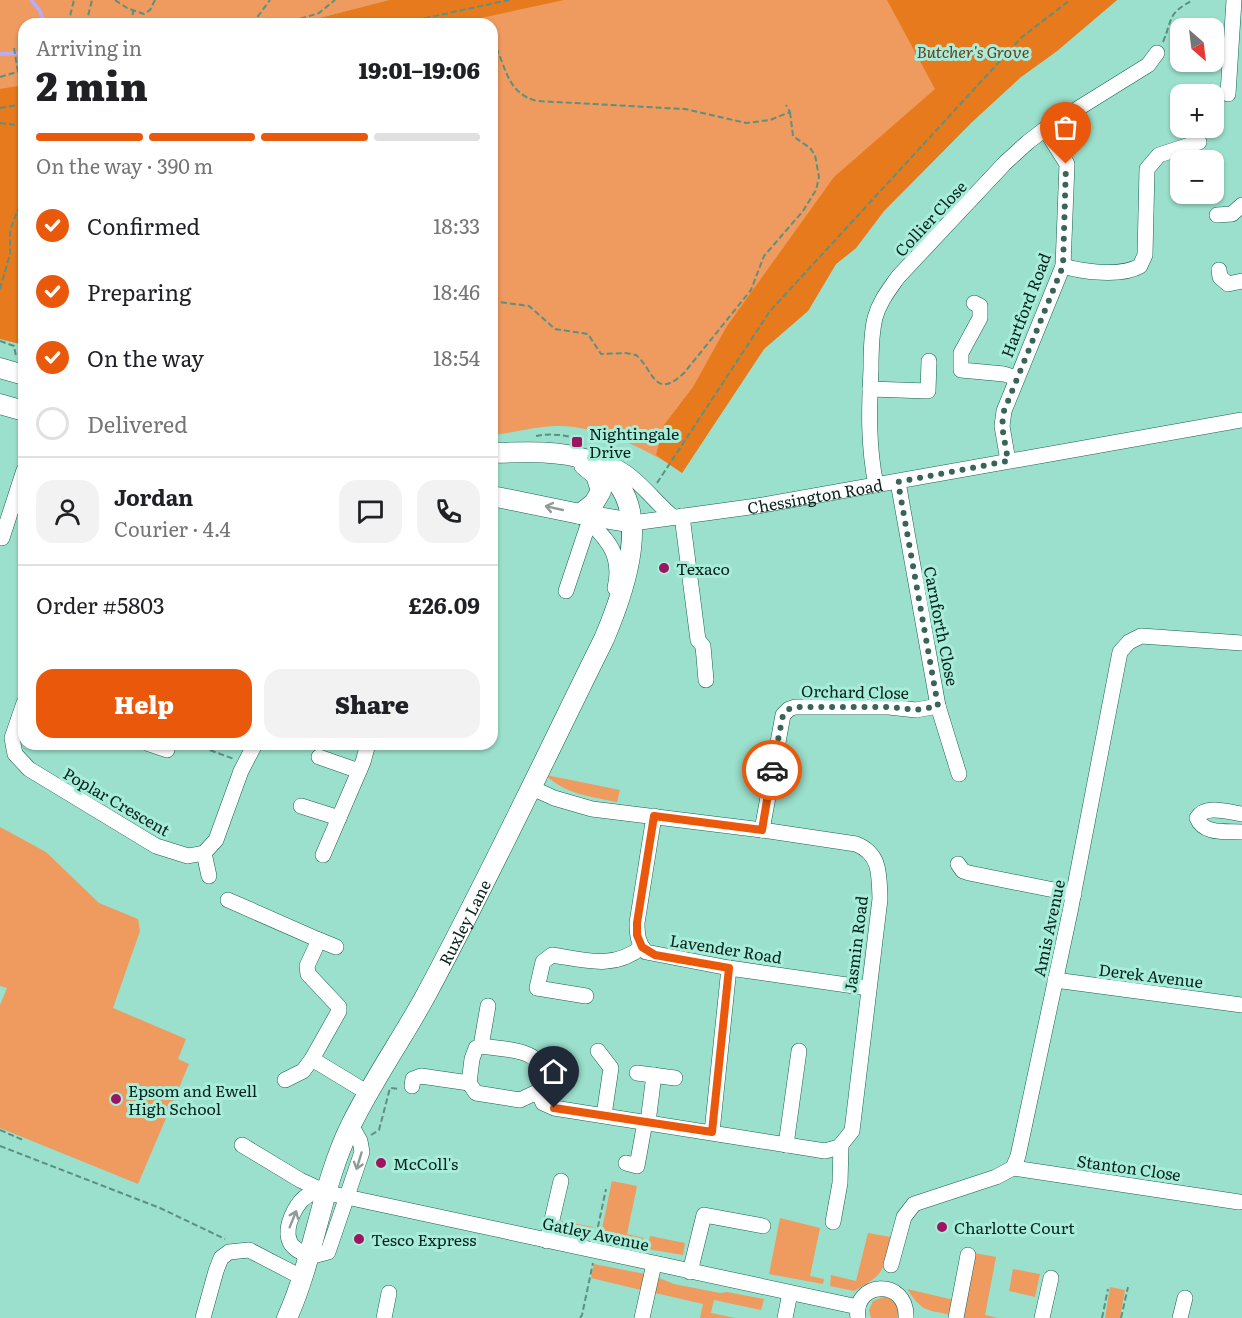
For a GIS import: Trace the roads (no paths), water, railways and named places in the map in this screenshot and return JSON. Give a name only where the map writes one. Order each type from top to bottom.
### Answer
[{"type":"main road","points":[[0,404],[18,409]]},
{"type":"main road","points":[[498,453],[521,452],[589,460],[609,474],[621,487],[633,523]]},
{"type":"main road","points":[[566,456],[583,464],[596,475],[600,483],[601,491],[587,518]]},
{"type":"main road","name":"Chessington Road","points":[[498,501],[587,518],[633,523]]},
{"type":"main road","name":"Ruxley Lane","points":[[287,1318],[303,1278],[328,1193],[356,1133],[368,1093],[425,997],[478,895],[616,611],[626,575],[633,523]]},
{"type":"street","points":[[1228,94],[1234,0]]},
{"type":"street","name":"Collier Close","points":[[876,485],[869,438],[870,390],[872,337],[875,318],[883,298],[898,278],[1005,163],[1046,129],[1148,65],[1156,52]]},
{"type":"street","name":"Hartford Road","points":[[1008,461],[1002,426],[1004,411],[1063,266],[1066,164],[1046,129]]},
{"type":"street","points":[[1063,266],[1081,271],[1123,272],[1140,267],[1145,255],[1147,170],[1160,155],[1200,142]]},
{"type":"street","points":[[1217,215],[1232,214],[1242,205]]},
{"type":"street","points":[[1219,270],[1221,277],[1228,284],[1242,281]]},
{"type":"street","points":[[975,303],[980,306],[980,318],[961,354],[961,370],[1004,374],[1016,378]]},
{"type":"street","points":[[870,390],[928,392],[929,361]]},
{"type":"street","name":"Chessington Road","points":[[633,523],[898,482],[1242,420]]},
{"type":"street","points":[[589,460],[609,463],[636,480],[657,504],[677,517],[698,640],[703,646],[706,680]]},
{"type":"street","name":"Carnforth Close","points":[[898,482],[938,706],[959,774]]},
{"type":"street","points":[[0,537],[2,538],[18,489]]},
{"type":"street","points":[[566,591],[587,528],[587,518]]},
{"type":"street","points":[[587,518],[605,539],[616,562],[617,573],[612,598],[612,605],[616,611]]},
{"type":"street","name":"Amis Avenue","points":[[1013,1168],[1018,1156],[1074,894],[1118,658],[1124,646],[1141,636],[1242,644]]},
{"type":"street","name":"Orchard Close","points":[[762,830],[783,715],[789,709],[795,707],[873,707],[916,710],[938,706]]},
{"type":"street","name":"Poplar Crescent","points":[[18,720],[12,738],[15,754],[29,769],[156,846],[188,856],[204,853]]},
{"type":"street","points":[[208,876],[204,853],[216,840],[252,750]]},
{"type":"street","points":[[323,855],[366,750]]},
{"type":"street","points":[[319,757],[359,771]]},
{"type":"street","name":"Jasmin Road","points":[[530,787],[554,798],[592,809],[856,844],[871,853],[879,877],[880,898],[852,1131],[841,1145]]},
{"type":"street","points":[[301,806],[339,818]]},
{"type":"street","points":[[1242,814],[1206,810],[1197,818],[1200,826],[1206,830],[1242,832]]},
{"type":"street","points":[[586,996],[537,988],[543,962],[552,956],[612,962],[623,959],[642,947],[637,935],[637,923],[654,816]]},
{"type":"street","points":[[958,864],[963,872],[1074,894]]},
{"type":"street","points":[[228,900],[336,947]]},
{"type":"street","points":[[285,1080],[303,1071],[339,1011],[339,1007],[308,974],[307,966],[319,940]]},
{"type":"street","name":"Lavender Road","points":[[642,947],[655,955],[868,988]]},
{"type":"street","points":[[712,1132],[729,968]]},
{"type":"street","name":"Derek Avenue","points":[[1055,980],[1242,1005]]},
{"type":"street","points":[[481,1046],[488,1006]]},
{"type":"street","points":[[539,1091],[526,1098],[508,1099],[476,1093],[469,1083],[476,1048],[481,1046],[529,1053],[536,1059],[541,1070],[539,1091],[543,1103],[554,1108],[825,1151],[841,1145],[840,1183],[833,1222]]},
{"type":"street","points":[[598,1051],[611,1068],[604,1115]]},
{"type":"street","points":[[786,1145],[799,1051]]},
{"type":"street","points":[[312,1059],[368,1093]]},
{"type":"street","points":[[637,1073],[675,1078]]},
{"type":"street","points":[[626,1163],[637,1166],[654,1075]]},
{"type":"street","points":[[412,1086],[413,1079],[421,1076],[469,1083]]},
{"type":"street","points":[[328,1193],[313,1193],[303,1201],[291,1218],[288,1232],[290,1241],[293,1246],[309,1257],[328,1252],[362,1152],[356,1133]]},
{"type":"street","name":"Gatley Avenue","points":[[242,1145],[300,1180],[328,1193],[347,1198],[790,1293],[858,1312],[868,1292],[887,1289],[902,1298],[906,1318]]},
{"type":"street","points":[[891,1265],[904,1217],[914,1204],[996,1177],[1013,1168]]},
{"type":"street","name":"Stanton Close","points":[[1013,1168],[1239,1202]]},
{"type":"street","points":[[547,1241],[561,1181]]},
{"type":"street","points":[[690,1272],[704,1215],[763,1226]]},
{"type":"street","points":[[203,1318],[211,1285],[221,1258],[229,1251],[249,1250],[303,1278]]},
{"type":"street","points":[[956,1318],[969,1255]]},
{"type":"street","points":[[642,1318],[654,1264]]},
{"type":"street","points":[[1042,1318],[1051,1278]]},
{"type":"street","points":[[384,1318],[389,1293]]},
{"type":"street","points":[[785,1318],[790,1293]]},
{"type":"street","points":[[1180,1318],[1185,1298]]},
{"type":"waterway","points":[[31,0],[40,11],[42,18]]},
{"type":"waterway","points":[[0,54],[18,53]]},
{"type":"place","name":"Nightingale Drive","points":[[577,442]]},
{"type":"place","name":"Texaco","points":[[664,568]]},
{"type":"place","name":"Epsom and Ewell High School","points":[[116,1099]]},
{"type":"place","name":"McColl's","points":[[381,1163]]},
{"type":"place","name":"Charlotte Court","points":[[942,1227]]},
{"type":"place","name":"Tesco Express","points":[[359,1239]]},
{"type":"park label","name":"Butcher's Grove","points":[[973,51]]}]
